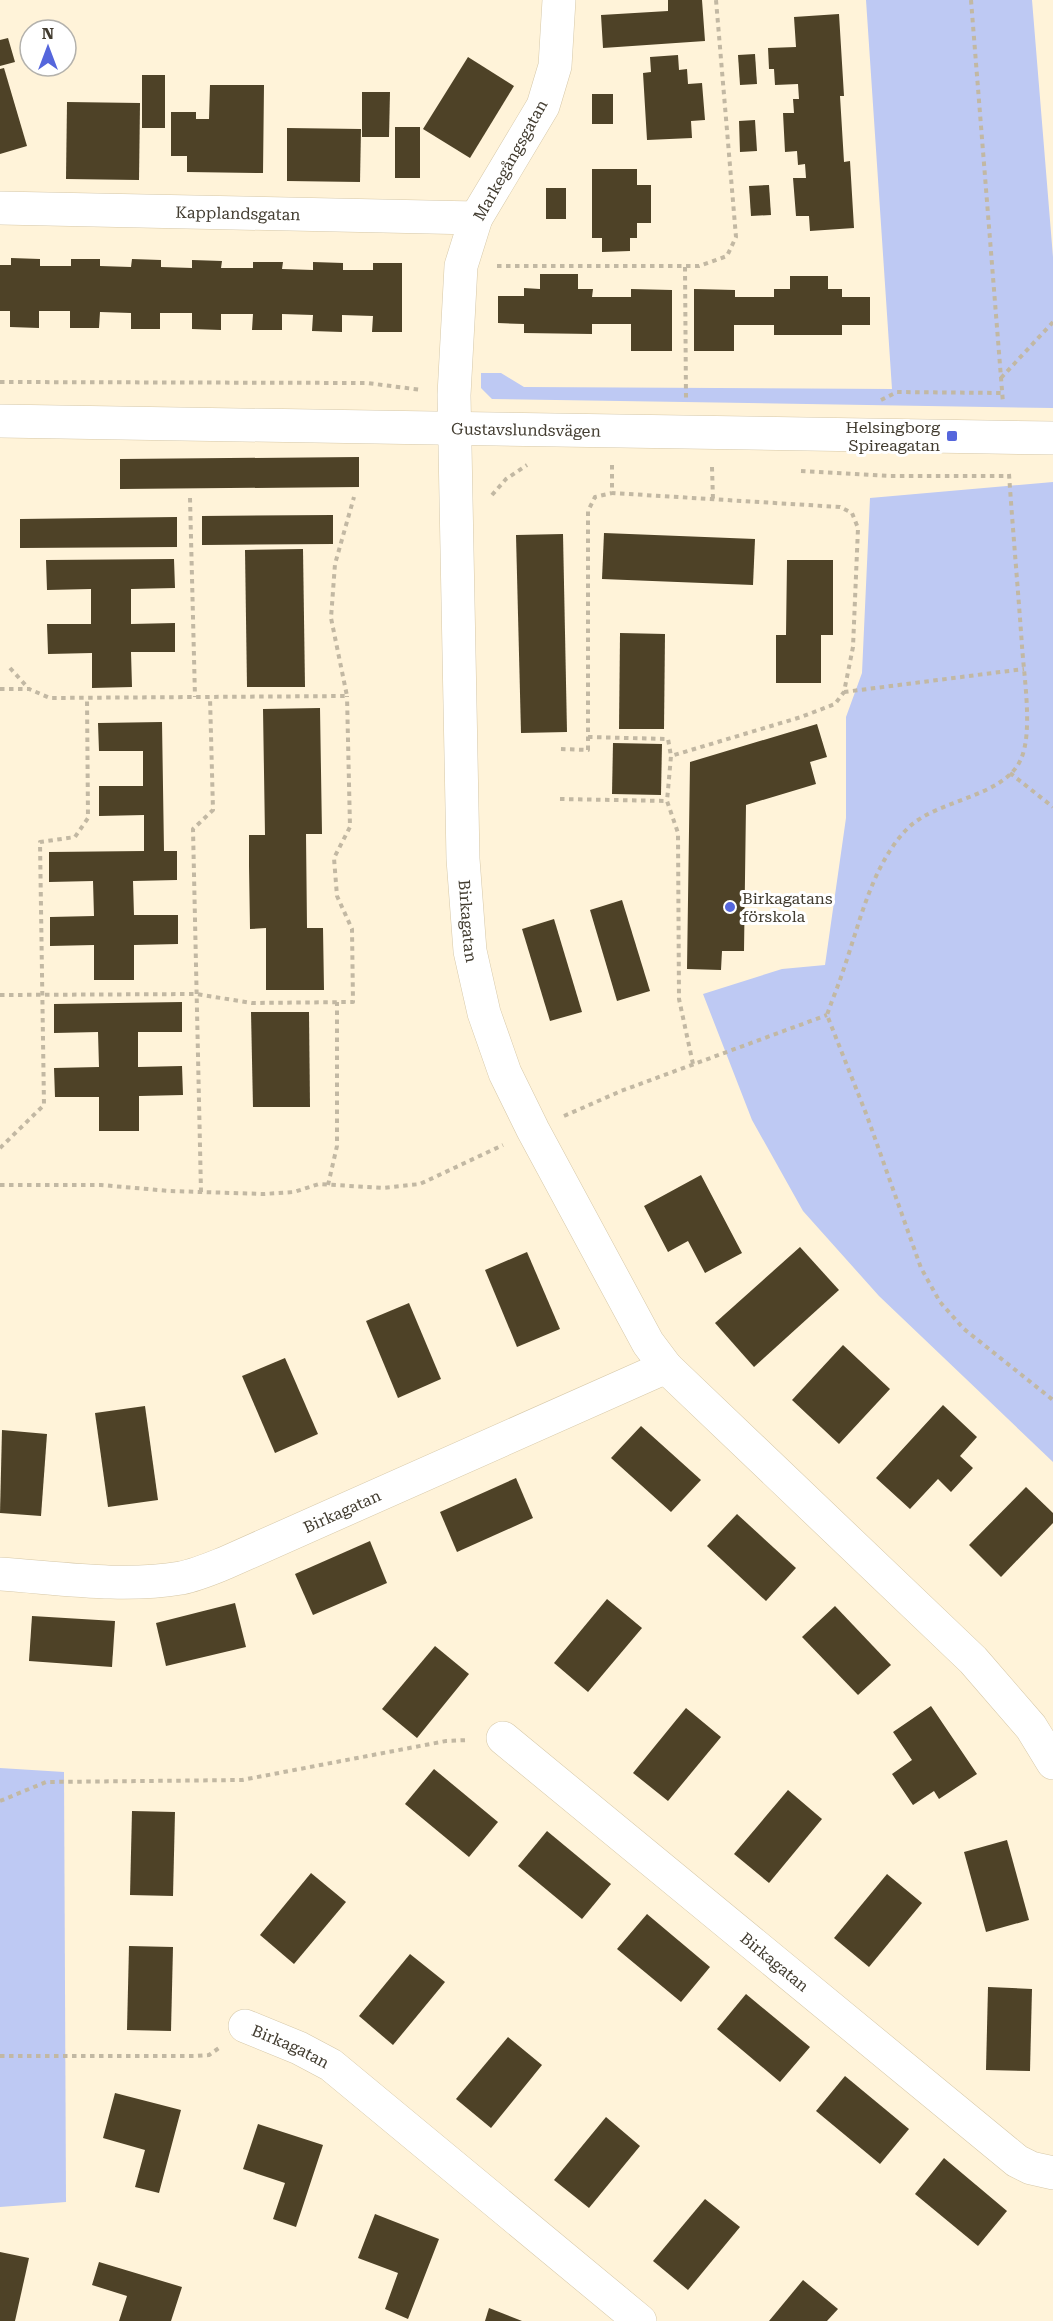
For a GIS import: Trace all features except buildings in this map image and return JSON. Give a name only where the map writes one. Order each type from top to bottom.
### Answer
[{"type":"street","name":"Markegångsgatan","points":[[454,427],[461,266],[476,218],[543,106],[555,66],[559,0]]},
{"type":"street","name":"Kapplandsgatan","points":[[0,208],[476,218]]},
{"type":"street","name":"Gustavslundsvägen","points":[[0,421],[1053,438]]},
{"type":"street","name":"Birkagatan","points":[[454,427],[463,859],[470,951],[484,1013],[506,1074],[636,1325],[666,1366],[973,1660],[1031,1727],[1053,1763]]},
{"type":"street","name":"Birkagatan","points":[[0,1574],[111,1582],[171,1579],[197,1573],[225,1563],[666,1366]]},
{"type":"street","name":"Birkagatan","points":[[503,1738],[1017,2161],[1031,2168],[1053,2173]]},
{"type":"street","name":"Birkagatan","points":[[245,2026],[299,2048],[331,2065],[640,2321]]},
{"type":"path","points":[[461,266],[685,267],[699,266],[727,256],[736,237],[716,0]]},
{"type":"path","points":[[971,0],[1004,414]]},
{"type":"path","points":[[685,267],[686,409]]},
{"type":"path","points":[[1001,379],[1053,322]]},
{"type":"path","points":[[0,382],[367,383],[454,395]]},
{"type":"path","points":[[490,498],[506,479],[527,465],[536,463]]},
{"type":"path","points":[[601,463],[623,464]]},
{"type":"path","points":[[612,463],[612,493]]},
{"type":"path","points":[[1009,465],[1027,734],[1020,761],[1010,774],[993,786],[926,815],[908,828],[892,848],[865,905],[826,1015],[867,1116],[913,1248],[940,1302],[973,1336],[1053,1400]]},
{"type":"path","points":[[701,466],[722,467]]},
{"type":"path","points":[[797,471],[890,476],[1009,476]]},
{"type":"path","points":[[561,749],[588,750],[588,511],[595,497],[612,493],[840,507],[852,513],[858,528],[854,635],[844,692],[835,704],[801,717],[670,756]]},
{"type":"path","points":[[0,995],[196,994],[252,1003],[353,1002],[352,929],[336,896],[334,858],[350,827],[347,696],[331,618],[335,564],[354,497]]},
{"type":"path","points":[[190,498],[195,697]]},
{"type":"path","points":[[10,668],[29,689]]},
{"type":"path","points":[[844,692],[1024,669]]},
{"type":"path","points":[[0,689],[29,689],[50,698],[347,696]]},
{"type":"path","points":[[201,1192],[193,829],[213,810],[210,697]]},
{"type":"path","points":[[0,1148],[44,1105],[40,842],[75,837],[88,818],[87,698]]},
{"type":"path","points":[[588,737],[668,739],[670,756],[667,801],[678,832],[679,999],[693,1064]]},
{"type":"path","points":[[1010,774],[1053,807]]},
{"type":"path","points":[[560,799],[667,801]]},
{"type":"path","points":[[328,1185],[336,1146],[337,1002]]},
{"type":"path","points":[[0,1185],[101,1185],[264,1194],[294,1192],[319,1184],[382,1188],[420,1184],[621,1091],[826,1015]]},
{"type":"path","points":[[0,1801],[46,1782],[243,1780],[446,1741],[503,1738]]},
{"type":"path","points":[[0,2056],[203,2056],[216,2051],[245,2026]]},
{"type":"shaded area","points":[[866,0],[1032,0],[1053,257],[1053,408],[492,399],[481,388],[481,373],[501,373],[524,387],[892,389]]},
{"type":"shaded area","points":[[1053,482],[1053,1462],[879,1296],[803,1211],[752,1120],[703,994],[782,969],[825,965],[846,818],[846,717],[862,673],[870,498]]},
{"type":"shaded area","points":[[0,1768],[64,1772],[66,2202],[0,2207]]},
{"type":"place","name":"Helsingborg Spireagatan","points":[[952,436]]},
{"type":"place","name":"Birkagatans förskola","points":[[730,907]]}]
